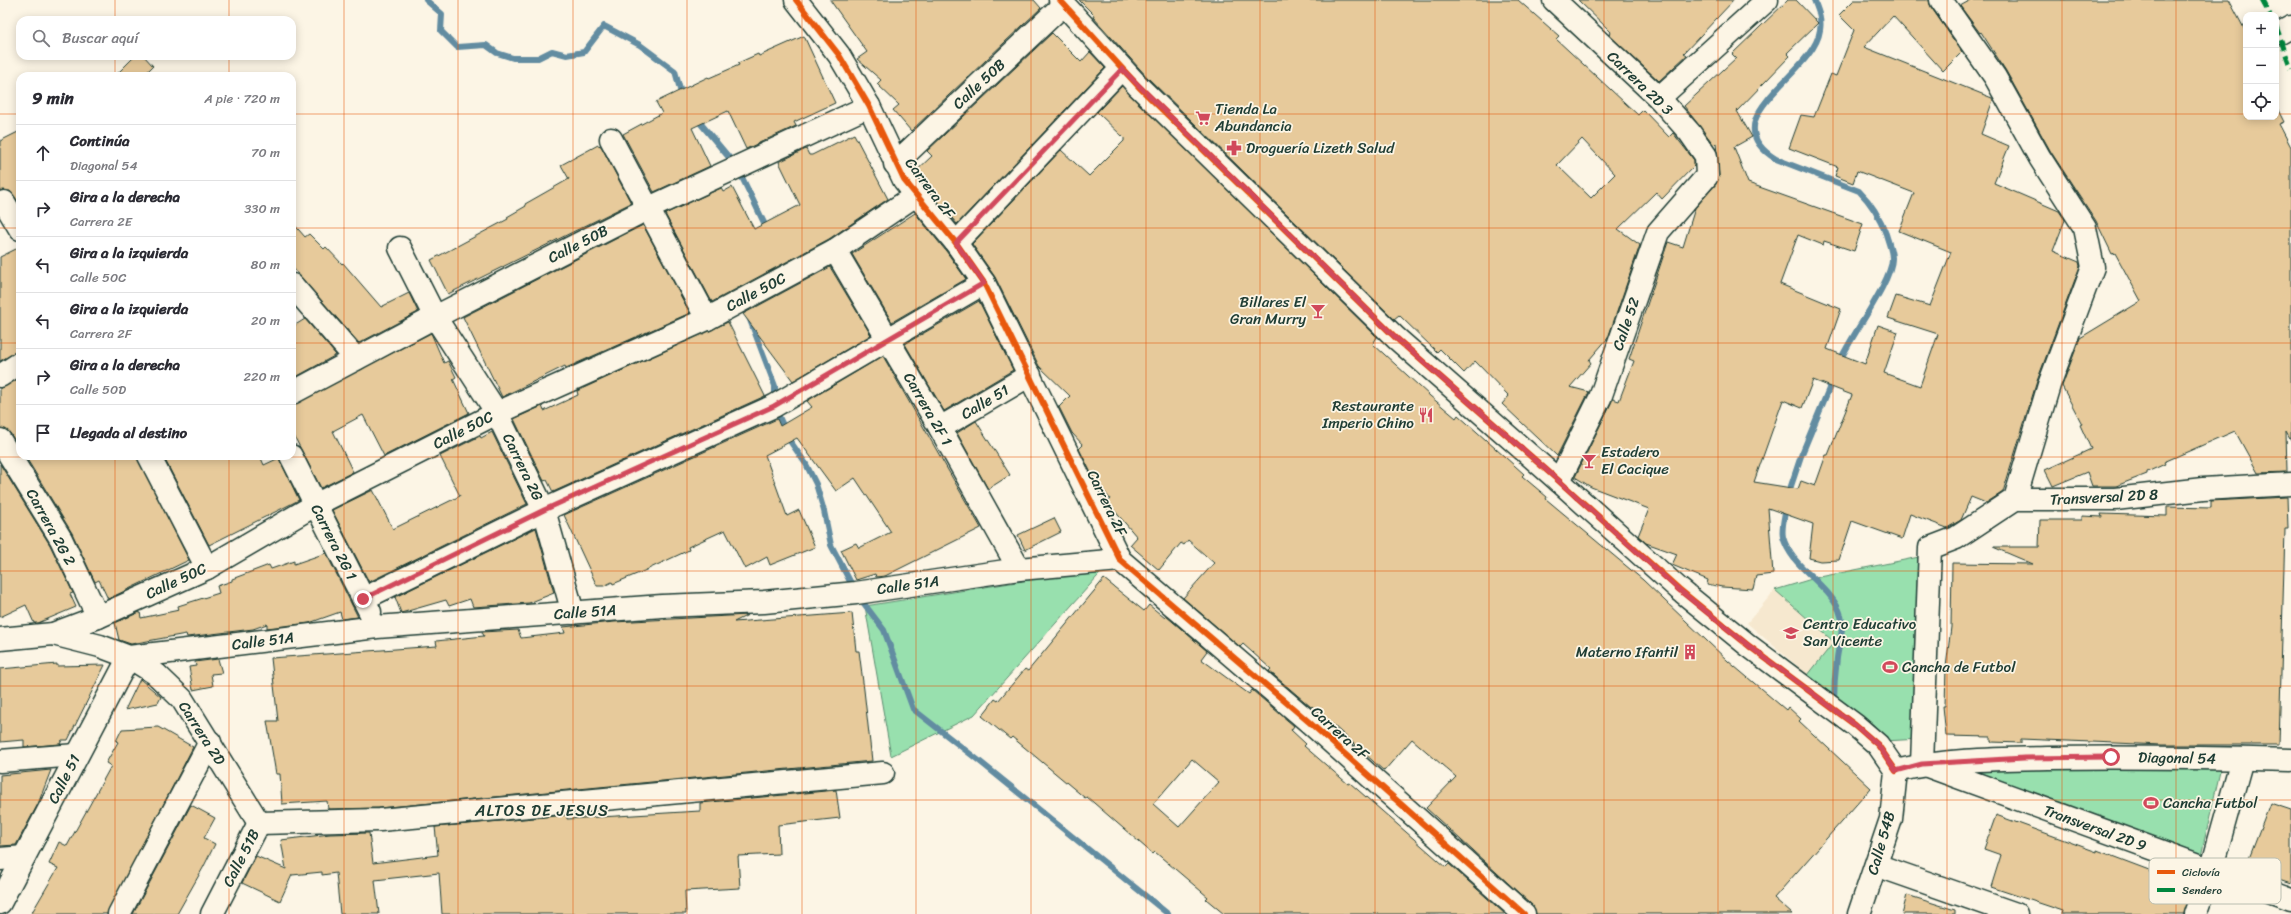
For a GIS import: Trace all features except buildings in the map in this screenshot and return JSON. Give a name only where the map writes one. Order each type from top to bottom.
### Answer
[{"type":"street","name":"Carrera 2F","points":[[796,0],[839,55],[869,106],[895,164],[916,195],[956,243],[984,283],[1120,560],[1309,722],[1524,914]]},
{"type":"street","name":"Carrera 2D 3","points":[[1554,0],[1659,98],[1700,146],[1706,156],[1707,176]]},
{"type":"street","points":[[1659,98],[1767,0]]},
{"type":"street","points":[[1922,764],[1930,548],[1956,538],[2015,499],[2049,385],[2092,267],[2085,228],[2040,158],[1995,77],[1941,0]]},
{"type":"street","name":"Calle 50B","points":[[895,164],[1062,2]]},
{"type":"street","points":[[1062,2],[1122,69],[1396,338],[1696,604],[1855,725],[1878,745],[1896,771]]},
{"type":"street","points":[[956,243],[1122,69]]},
{"type":"street","name":"Calle 50B","points":[[296,391],[435,317],[647,208],[869,106]]},
{"type":"street","points":[[611,139],[707,319]]},
{"type":"street","name":"Calle 52","points":[[1559,481],[1600,398],[1658,232],[1707,176]]},
{"type":"street","name":"Calle 50C","points":[[0,639],[53,634],[98,617],[207,568],[315,505],[497,413],[707,319],[835,250],[916,195]]},
{"type":"street","points":[[4,202],[16,222]]},
{"type":"street","name":"Carrera 2G","points":[[400,248],[435,317],[497,413],[544,510],[573,613]]},
{"type":"street","name":"Carrera 2F 1","points":[[835,250],[940,428],[1019,569]]},
{"type":"street","points":[[363,599],[544,510],[774,406],[887,338],[984,283]]},
{"type":"street","points":[[296,290],[356,359]]},
{"type":"street","points":[[0,376],[16,366]]},
{"type":"street","name":"Calle 51","points":[[940,428],[1030,375]]},
{"type":"street","name":"Carrera 2G 2","points":[[0,440],[60,538],[98,617]]},
{"type":"street","points":[[157,460],[207,568]]},
{"type":"street","name":"Carrera 2G 1","points":[[293,460],[377,627]]},
{"type":"street","name":"Transversal 2D 8","points":[[2015,499],[2115,499],[2203,489],[2291,484]]},
{"type":"street","name":"Calle 51A","points":[[53,634],[100,646],[129,657],[377,627],[772,601],[856,593],[1019,569],[1120,560]]},
{"type":"street","name":"Calle 51","points":[[0,903],[76,755],[129,657]]},
{"type":"street","name":"Carrera 2D","points":[[129,657],[156,674],[182,699],[259,823]]},
{"type":"street","points":[[119,914],[210,742]]},
{"type":"street","points":[[0,761],[76,755]]},
{"type":"street","name":"Diagonal 54","points":[[1896,771],[1922,764],[2024,758],[2103,757],[2291,760]]},
{"type":"street","points":[[2214,858],[2242,759]]},
{"type":"street","name":"Transversal 2D 9","points":[[1922,764],[2178,858]]},
{"type":"street","name":"Calle 54B","points":[[1859,914],[1891,819],[1896,771]]},
{"type":"street","points":[[259,823],[380,820],[883,773]]},
{"type":"street","name":"Calle 51B","points":[[212,914],[259,823]]},
{"type":"street","points":[[0,859],[24,857]]},
{"type":"street","points":[[1876,865],[2016,914]]},
{"type":"street","name":"Transversal 2D 9","points":[[2281,895],[2291,899]]},
{"type":"street","points":[[2195,914],[2199,904]]},
{"type":"shaded area","name":"Centro Educativo San Vicente","points":[[1775,590],[1834,642],[1808,675],[1747,623]]},
{"type":"green space","points":[[1924,556],[1920,739],[1884,741],[1874,725],[1808,675],[1834,642],[1775,590],[1815,578]]},
{"type":"green space","points":[[1105,568],[974,715],[891,756],[865,606]]},
{"type":"green space","points":[[2024,765],[2221,767],[2201,855],[1965,771]]},
{"type":"waterway","points":[[426,0],[442,14],[441,31],[457,47],[486,45],[497,53],[513,58],[538,58],[552,51],[567,55],[584,52],[604,26],[640,45],[675,71],[682,97]]},
{"type":"waterway","points":[[1814,0],[1820,22],[1820,30],[1814,47],[1759,112],[1754,128],[1758,144],[1776,159],[1859,191],[1875,211],[1886,234],[1892,255],[1886,280],[1840,361]]},
{"type":"waterway","points":[[696,118],[737,167],[768,231]]},
{"type":"waterway","points":[[744,304],[775,386],[775,401]]},
{"type":"waterway","points":[[1788,495],[1801,456],[1833,379]]},
{"type":"waterway","points":[[776,410],[790,441],[806,464],[816,484],[824,511],[831,545],[854,589]]},
{"type":"waterway","points":[[1786,506],[1783,537],[1787,548],[1801,566],[1826,591],[1833,600],[1841,616],[1842,628],[1837,658],[1834,704]]},
{"type":"waterway","points":[[859,597],[884,630],[913,709],[1168,914]]},
{"type":"marked path","points":[[2262,0],[2268,12]]},
{"type":"marked path","points":[[2279,35],[2291,69]]},
{"type":"cycle path","points":[[796,0],[839,55],[869,106],[904,180],[956,243],[984,283],[1120,560],[1309,722],[1524,914]]},
{"type":"cycle path","points":[[1060,0],[1139,87],[1396,338],[1679,589],[1749,646],[1855,725],[1878,745],[1896,771]]},
{"type":"place","name":"Tienda La Abundancia","points":[[1203,118]]},
{"type":"place","name":"Droguería Lizeth Salud","points":[[1234,148]]},
{"type":"place","name":"Billares El Gran Murry","points":[[1318,311]]},
{"type":"place","name":"Restaurante Imperio Chino","points":[[1426,415]]},
{"type":"place","name":"Estadero El Cacique","points":[[1589,461]]},
{"type":"place","name":"Centro Educativo San Vicente","points":[[1791,633]]},
{"type":"place","name":"Materno Ifantil","points":[[1690,652]]},
{"type":"place","name":"Cancha de Futbol","points":[[1890,667]]},
{"type":"place","name":"Cancha Futbol","points":[[2151,803]]},
{"type":"district","name":"ALTOS DE JESUS","points":[[542,810]]},
{"type":"route","points":[[363,599],[544,510],[774,406],[887,338],[984,283],[956,243],[1122,69],[1396,338],[1451,388],[1559,481],[1678,589],[1749,646],[1822,702],[1855,725],[1878,745],[1896,771],[1922,764],[2024,758],[2111,757]]}]
